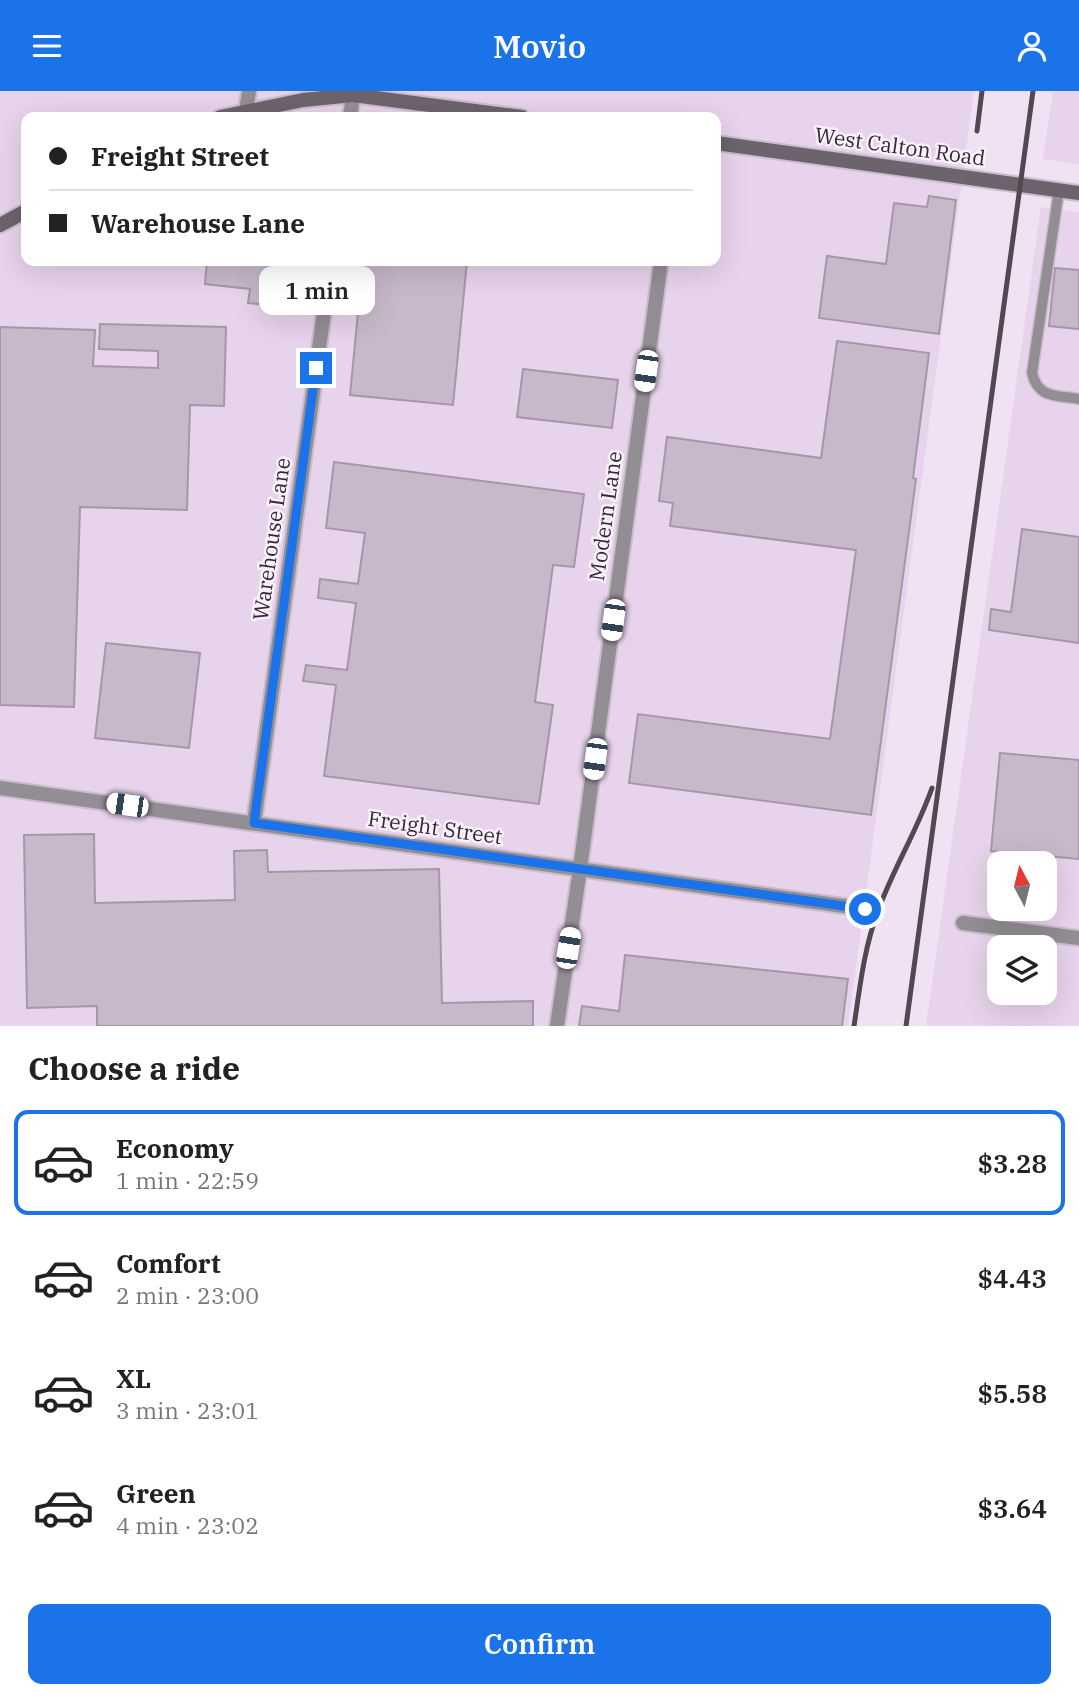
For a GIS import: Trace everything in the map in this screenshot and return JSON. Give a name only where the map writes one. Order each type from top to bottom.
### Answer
[{"type":"main road","points":[[242,112],[303,100],[353,95],[484,112]]},
{"type":"main road","name":"West Calton Road","points":[[721,144],[1079,193]]},
{"type":"main road","points":[[0,225],[21,214]]},
{"type":"street","points":[[246,111],[249,91]]},
{"type":"street","points":[[351,112],[353,95]]},
{"type":"street","name":"Warehouse Lane","points":[[254,823],[330,266]]},
{"type":"street","name":"Modern Lane","points":[[557,1026],[660,266]]},
{"type":"street","name":"Freight Street","points":[[0,788],[865,909]]},
{"type":"street","points":[[963,923],[1079,938]]},
{"type":"lane","points":[[1059,190],[1032,373],[1038,389],[1044,393],[1079,399]]},
{"type":"shaded area","points":[[0,91],[974,91],[848,1026],[0,1026]]},
{"type":"shaded area","points":[[1053,91],[1079,91],[1079,164],[1043,159]]},
{"type":"shaded area","points":[[1041,207],[1079,212],[1079,1026],[926,1026]]},
{"type":"building","points":[[929,196],[956,200],[939,334],[819,318],[827,256],[886,264],[894,203],[927,207]]},
{"type":"building","points":[[207,266],[281,266],[277,306],[248,303],[250,289],[205,284]]},
{"type":"building","points":[[363,266],[467,266],[453,405],[350,395]]},
{"type":"building","points":[[1055,268],[1079,270],[1079,329],[1049,326]]},
{"type":"building","points":[[100,324],[226,327],[224,406],[190,405],[187,510],[80,507],[74,707],[0,705],[0,327],[95,330],[93,366],[158,368],[158,351],[99,349]]},
{"type":"building","points":[[837,341],[929,353],[913,478],[916,479],[871,815],[629,783],[638,714],[830,739],[856,550],[670,526],[673,503],[659,501],[667,437],[821,458]]},
{"type":"building","points":[[523,369],[618,380],[612,428],[517,417]]},
{"type":"building","points":[[334,462],[584,494],[574,567],[553,565],[535,702],[553,705],[539,804],[324,776],[336,685],[303,681],[306,665],[347,670],[356,603],[318,598],[320,579],[358,584],[365,533],[326,528]]},
{"type":"building","points":[[1022,529],[1079,537],[1079,643],[989,630],[991,609],[1011,612]]},
{"type":"building","points":[[106,643],[200,653],[189,748],[95,738]]},
{"type":"building","points":[[1000,753],[1079,760],[1079,859],[1057,857],[1057,851],[991,851]]},
{"type":"building","points":[[94,834],[95,903],[235,900],[234,851],[267,850],[268,872],[439,869],[442,1003],[533,1001],[533,1026],[97,1026],[97,1006],[27,1008],[24,835]]},
{"type":"building","points":[[625,955],[848,979],[842,1026],[579,1026],[582,1006],[619,1011]]},
{"type":"railway","points":[[977,131],[982,91]]},
{"type":"railway","points":[[906,1026],[1033,91]]},
{"type":"railway","points":[[854,1026],[873,925],[932,788]]},
{"type":"route","points":[[316,368],[254,823],[865,909]]}]
